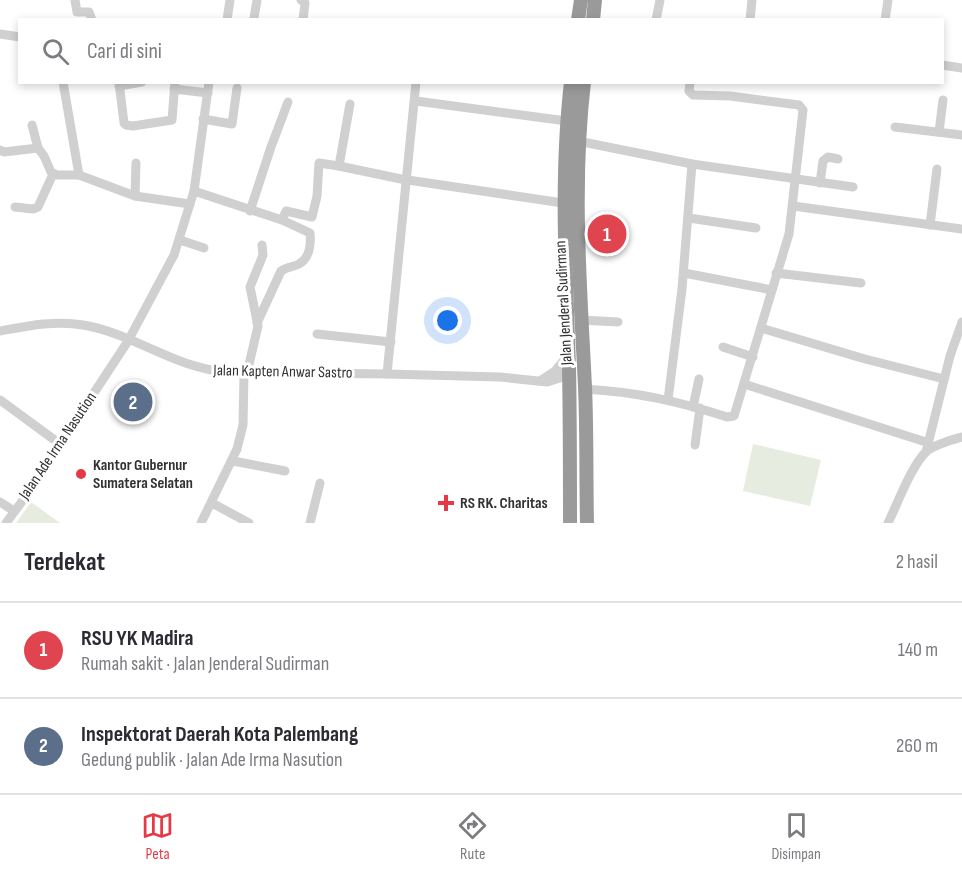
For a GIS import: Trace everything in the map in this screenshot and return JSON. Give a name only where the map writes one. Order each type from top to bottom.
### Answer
[{"type":"highway","points":[[578,18],[581,0]]},
{"type":"highway","points":[[593,18],[595,0]]},
{"type":"highway","name":"Jalan Jenderal Sudirman","points":[[570,523],[563,203],[571,84]]},
{"type":"highway","name":"Jalan Jenderal Sudirman","points":[[585,84],[578,141],[577,202],[585,389],[587,523]]},
{"type":"highway","points":[[568,361],[584,368]]},
{"type":"street","points":[[75,0],[77,12],[89,12],[91,18]]},
{"type":"street","points":[[227,18],[230,0]]},
{"type":"street","points":[[254,18],[257,0]]},
{"type":"street","points":[[301,0],[306,3],[303,18]]},
{"type":"street","points":[[656,18],[660,0]]},
{"type":"street","points":[[750,18],[752,0]]},
{"type":"street","points":[[885,18],[888,0]]},
{"type":"street","points":[[0,34],[18,37]]},
{"type":"street","points":[[944,65],[962,68]]},
{"type":"street","points":[[63,84],[79,175]]},
{"type":"street","points":[[119,84],[124,123],[129,126],[170,121],[175,86],[208,93]]},
{"type":"street","name":"Jalan Ade Irma Nasution","points":[[6,523],[129,339],[180,240],[194,191],[209,84]]},
{"type":"street","points":[[387,374],[416,84]]},
{"type":"street","points":[[585,389],[626,392],[669,400],[732,418],[734,416],[789,234],[803,110],[799,105],[730,96],[693,94],[689,91],[690,84]]},
{"type":"street","points":[[203,119],[232,124],[237,88]]},
{"type":"street","points":[[939,132],[943,100]]},
{"type":"street","points":[[416,101],[567,121]]},
{"type":"street","points":[[250,211],[288,102]]},
{"type":"street","points":[[339,166],[350,104]]},
{"type":"street","points":[[32,125],[38,148],[53,174]]},
{"type":"street","points":[[895,127],[962,135]]},
{"type":"street","points":[[578,141],[692,164],[796,177],[853,187]]},
{"type":"street","points":[[1,154],[38,148]]},
{"type":"street","points":[[820,183],[823,161],[828,157],[838,159]]},
{"type":"street","points":[[135,196],[136,163]]},
{"type":"street","points":[[282,220],[287,211],[312,217],[317,196],[319,163],[407,180],[563,203]]},
{"type":"street","points":[[669,400],[684,273],[692,164]]},
{"type":"street","points":[[930,225],[937,169]]},
{"type":"street","points":[[53,174],[79,175],[135,196],[190,204]]},
{"type":"street","points":[[15,207],[33,209],[39,206],[53,174]]},
{"type":"street","points":[[194,191],[282,220],[309,232],[307,256],[301,263],[281,271],[258,323],[245,374],[243,425],[233,461],[201,523]]},
{"type":"street","points":[[793,206],[962,229]]},
{"type":"street","points":[[689,218],[756,228]]},
{"type":"street","points":[[180,240],[204,248]]},
{"type":"street","points":[[258,323],[250,287],[263,255],[262,245]]},
{"type":"street","points":[[684,273],[772,290]]},
{"type":"street","points":[[776,273],[861,283]]},
{"type":"street","points":[[581,320],[618,322]]},
{"type":"street","points":[[888,523],[928,447],[944,379],[962,322]]},
{"type":"street","name":"Jalan Kapten Anwar Sastro","points":[[0,331],[66,323],[95,327],[204,370],[245,374],[387,374],[555,381],[560,378],[568,361]]},
{"type":"street","points":[[761,328],[865,359],[944,379]]},
{"type":"street","points":[[317,334],[391,342]]},
{"type":"street","points":[[723,347],[753,357]]},
{"type":"street","points":[[695,445],[699,379]]},
{"type":"street","points":[[744,384],[928,447],[962,437]]},
{"type":"street","points":[[0,400],[60,444]]},
{"type":"street","points":[[233,461],[285,471]]},
{"type":"street","points":[[310,523],[321,483]]},
{"type":"street","points":[[0,502],[14,511]]},
{"type":"street","points":[[212,503],[249,523]]},
{"type":"shaded area","points":[[753,444],[821,460],[810,506],[743,491]]},
{"type":"shaded area","points":[[31,502],[60,523],[16,523]]},
{"type":"place","name":"RSU YK Madira","points":[[607,234]]},
{"type":"place","name":"Inspektorat Daerah Kota Palembang","points":[[133,402]]},
{"type":"place","name":"Kantor Gubernur Sumatera Selatan","points":[[81,474]]},
{"type":"place","name":"RS RK. Charitas","points":[[446,503]]}]
